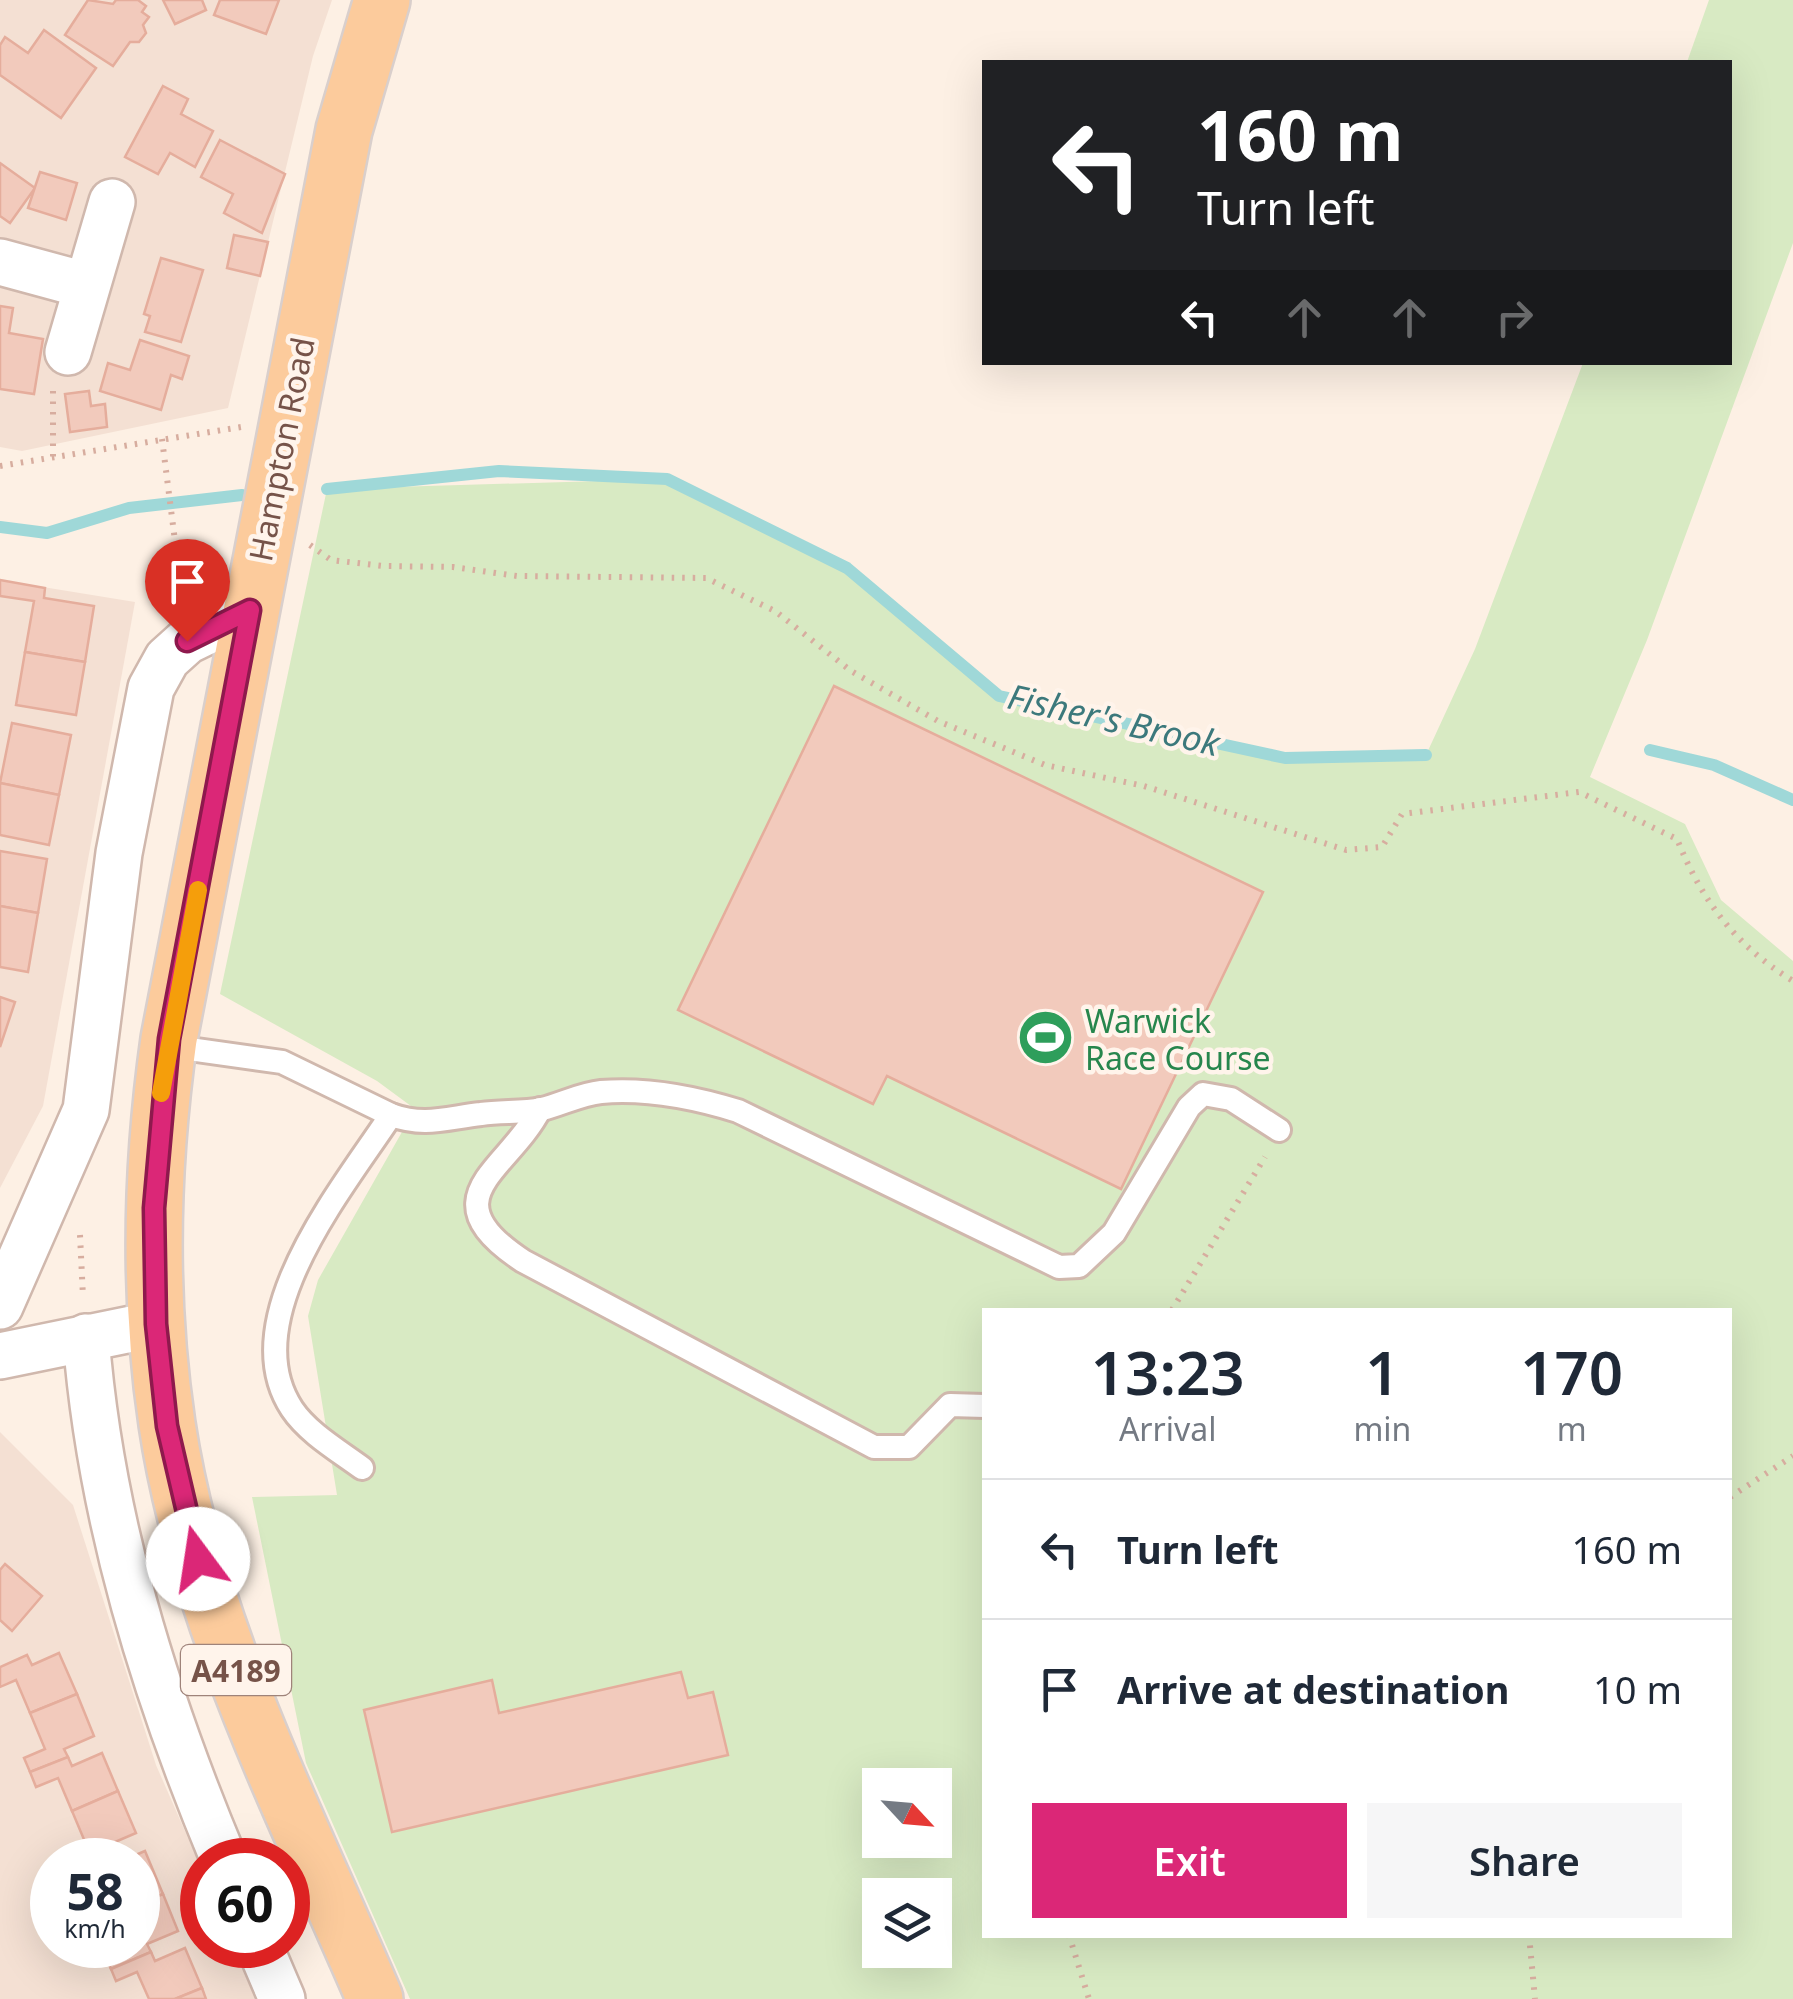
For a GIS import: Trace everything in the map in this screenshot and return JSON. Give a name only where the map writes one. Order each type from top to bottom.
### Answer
[{"type":"main road","name":"Hampton Road","points":[[375,1999],[246,1696],[198,1559],[167,1426],[156,1324],[154,1208],[168,1046],[250,610],[344,130],[382,0]]},
{"type":"street","points":[[68,352],[112,202]]},
{"type":"street","points":[[0,262],[85,286]]},
{"type":"street","points":[[0,1306],[86,1110],[118,852],[151,688],[167,659],[187,641],[250,610]]},
{"type":"street","points":[[86,1323],[112,1500],[143,1644],[216,1838]]},
{"type":"street","points":[[0,1356],[86,1323],[156,1324]]},
{"type":"street","points":[[269,1968],[282,1999]]},
{"type":"lane","points":[[168,1046],[282,1062],[417,1124],[540,1109],[598,1092],[652,1092],[701,1099],[738,1110],[1059,1267],[1079,1266],[1114,1233],[1188,1107],[1202,1094],[1231,1098],[1279,1130]]},
{"type":"lane","points":[[540,1109],[528,1132],[496,1162],[477,1203],[482,1225],[513,1254],[874,1447],[909,1446],[950,1406],[982,1406]]},
{"type":"lane","points":[[362,1468],[292,1409],[278,1375],[274,1332],[290,1277],[391,1114]]},
{"type":"path","points":[[54,459],[51,395],[68,352]]},
{"type":"path","points":[[0,466],[287,420]]},
{"type":"path","points":[[162,439],[183,608]]},
{"type":"path","points":[[269,515],[331,560],[517,576],[706,578],[775,611],[851,671],[938,721],[1045,766],[1144,786],[1346,850],[1382,847],[1402,814],[1579,792],[1677,838],[1696,886],[1721,922],[1760,960],[1793,982]]},
{"type":"path","points":[[1173,1308],[1279,1130]]},
{"type":"path","points":[[80,1230],[79,1277],[86,1323]]},
{"type":"path","points":[[1732,1496],[1793,1456]]},
{"type":"path","points":[[1070,1938],[1090,1999]]},
{"type":"path","points":[[1528,1938],[1535,1999]]},
{"type":"shaded area","points":[[0,0],[332,0],[313,56],[228,408],[22,451],[0,447]]},
{"type":"shaded area","points":[[0,580],[135,602],[43,1106],[0,1188]]},
{"type":"shaded area","points":[[0,1432],[73,1505],[156,1765],[188,1838],[180,1838],[180,1968],[246,1968],[260,1999],[0,1999]]},
{"type":"green space","name":"Warwick Race Course","points":[[1709,0],[1793,0],[1793,243],[1647,640],[1590,777],[1685,824],[1721,900],[1793,961],[1793,1999],[410,1999],[306,1763],[252,1497],[337,1495],[308,1316],[318,1280],[415,1109],[377,1081],[220,994],[327,489],[667,479],[847,568],[999,696],[1285,758],[1426,755],[1475,649],[1582,365],[1732,365],[1732,60],[1688,60]]},
{"type":"building","points":[[88,0],[113,4],[116,0],[138,0],[146,6],[142,12],[149,17],[143,25],[146,33],[139,42],[130,42],[113,66],[65,35]]},
{"type":"building","points":[[163,0],[202,0],[206,10],[175,24]]},
{"type":"building","points":[[220,0],[279,0],[266,34],[214,15]]},
{"type":"building","points":[[44,30],[96,68],[61,118],[0,75],[0,45],[5,37],[28,53]]},
{"type":"building","points":[[163,86],[188,99],[181,114],[213,131],[195,167],[170,153],[158,174],[125,157]]},
{"type":"building","points":[[220,140],[285,174],[262,233],[224,213],[233,194],[201,177]]},
{"type":"building","points":[[0,163],[35,188],[10,223],[0,216]]},
{"type":"building","points":[[40,172],[77,183],[66,220],[28,208]]},
{"type":"building","points":[[234,235],[268,242],[260,276],[227,268]]},
{"type":"building","points":[[161,258],[203,270],[181,342],[145,332],[150,316],[144,314]]},
{"type":"building","points":[[0,306],[13,308],[9,333],[43,339],[34,394],[0,389]]},
{"type":"building","points":[[140,340],[189,356],[182,379],[171,375],[161,410],[100,391],[108,363],[130,370]]},
{"type":"building","points":[[89,391],[91,406],[105,404],[107,427],[70,432],[65,394]]},
{"type":"building","points":[[0,580],[45,588],[44,598],[94,606],[85,662],[25,652],[34,601],[0,596]]},
{"type":"building","points":[[25,652],[85,662],[76,715],[16,705]]},
{"type":"building","points":[[834,686],[1263,892],[1121,1189],[887,1076],[873,1104],[678,1010]]},
{"type":"building","points":[[12,723],[71,735],[59,795],[0,783]]},
{"type":"building","points":[[0,783],[59,795],[49,845],[0,835]]},
{"type":"building","points":[[0,851],[47,859],[38,913],[0,906]]},
{"type":"building","points":[[0,906],[38,913],[28,972],[0,967]]},
{"type":"building","points":[[0,997],[15,1002],[0,1047]]},
{"type":"building","points":[[5,1564],[42,1596],[12,1631],[0,1620],[0,1570]]},
{"type":"building","points":[[59,1653],[77,1694],[30,1713],[16,1680],[0,1687],[0,1667],[27,1655],[32,1665]]},
{"type":"building","points":[[681,1672],[688,1698],[713,1692],[728,1755],[392,1832],[364,1710],[492,1680],[499,1713]]},
{"type":"building","points":[[77,1694],[94,1736],[64,1749],[68,1757],[30,1772],[24,1758],[45,1749],[30,1713]]},
{"type":"building","points":[[102,1753],[118,1791],[72,1811],[58,1778],[36,1787],[30,1772],[68,1757],[72,1766]]},
{"type":"building","points":[[118,1791],[136,1833],[124,1838],[83,1838],[72,1811]]},
{"type":"building","points":[[163,1894],[178,1931],[160,1939]]},
{"type":"building","points":[[180,1950],[180,1968],[194,1968],[202,1988],[175,1999],[149,1999],[137,1972],[116,1981],[111,1969],[160,1968],[160,1959]]},
{"type":"building","points":[[202,1988],[206,1999],[175,1999]]},
{"type":"waterway","name":"Fisher's Brook","points":[[327,489],[499,471],[667,479],[847,568],[999,696],[1285,758],[1426,755]]},
{"type":"waterway","name":"Fisher's Brook","points":[[0,527],[47,533],[129,508],[242,495]]},
{"type":"waterway","name":"Fisher's Brook","points":[[1650,750],[1714,765],[1793,800]]},
{"type":"slow traffic","points":[[161,1093],[198,890]]},
{"type":"place","name":"Warwick Race Course","points":[[1046,1038]]},
{"type":"route","points":[[187,641],[204,629],[250,610],[169,1039],[160,1106],[154,1208],[156,1324],[167,1426],[198,1559]]}]
